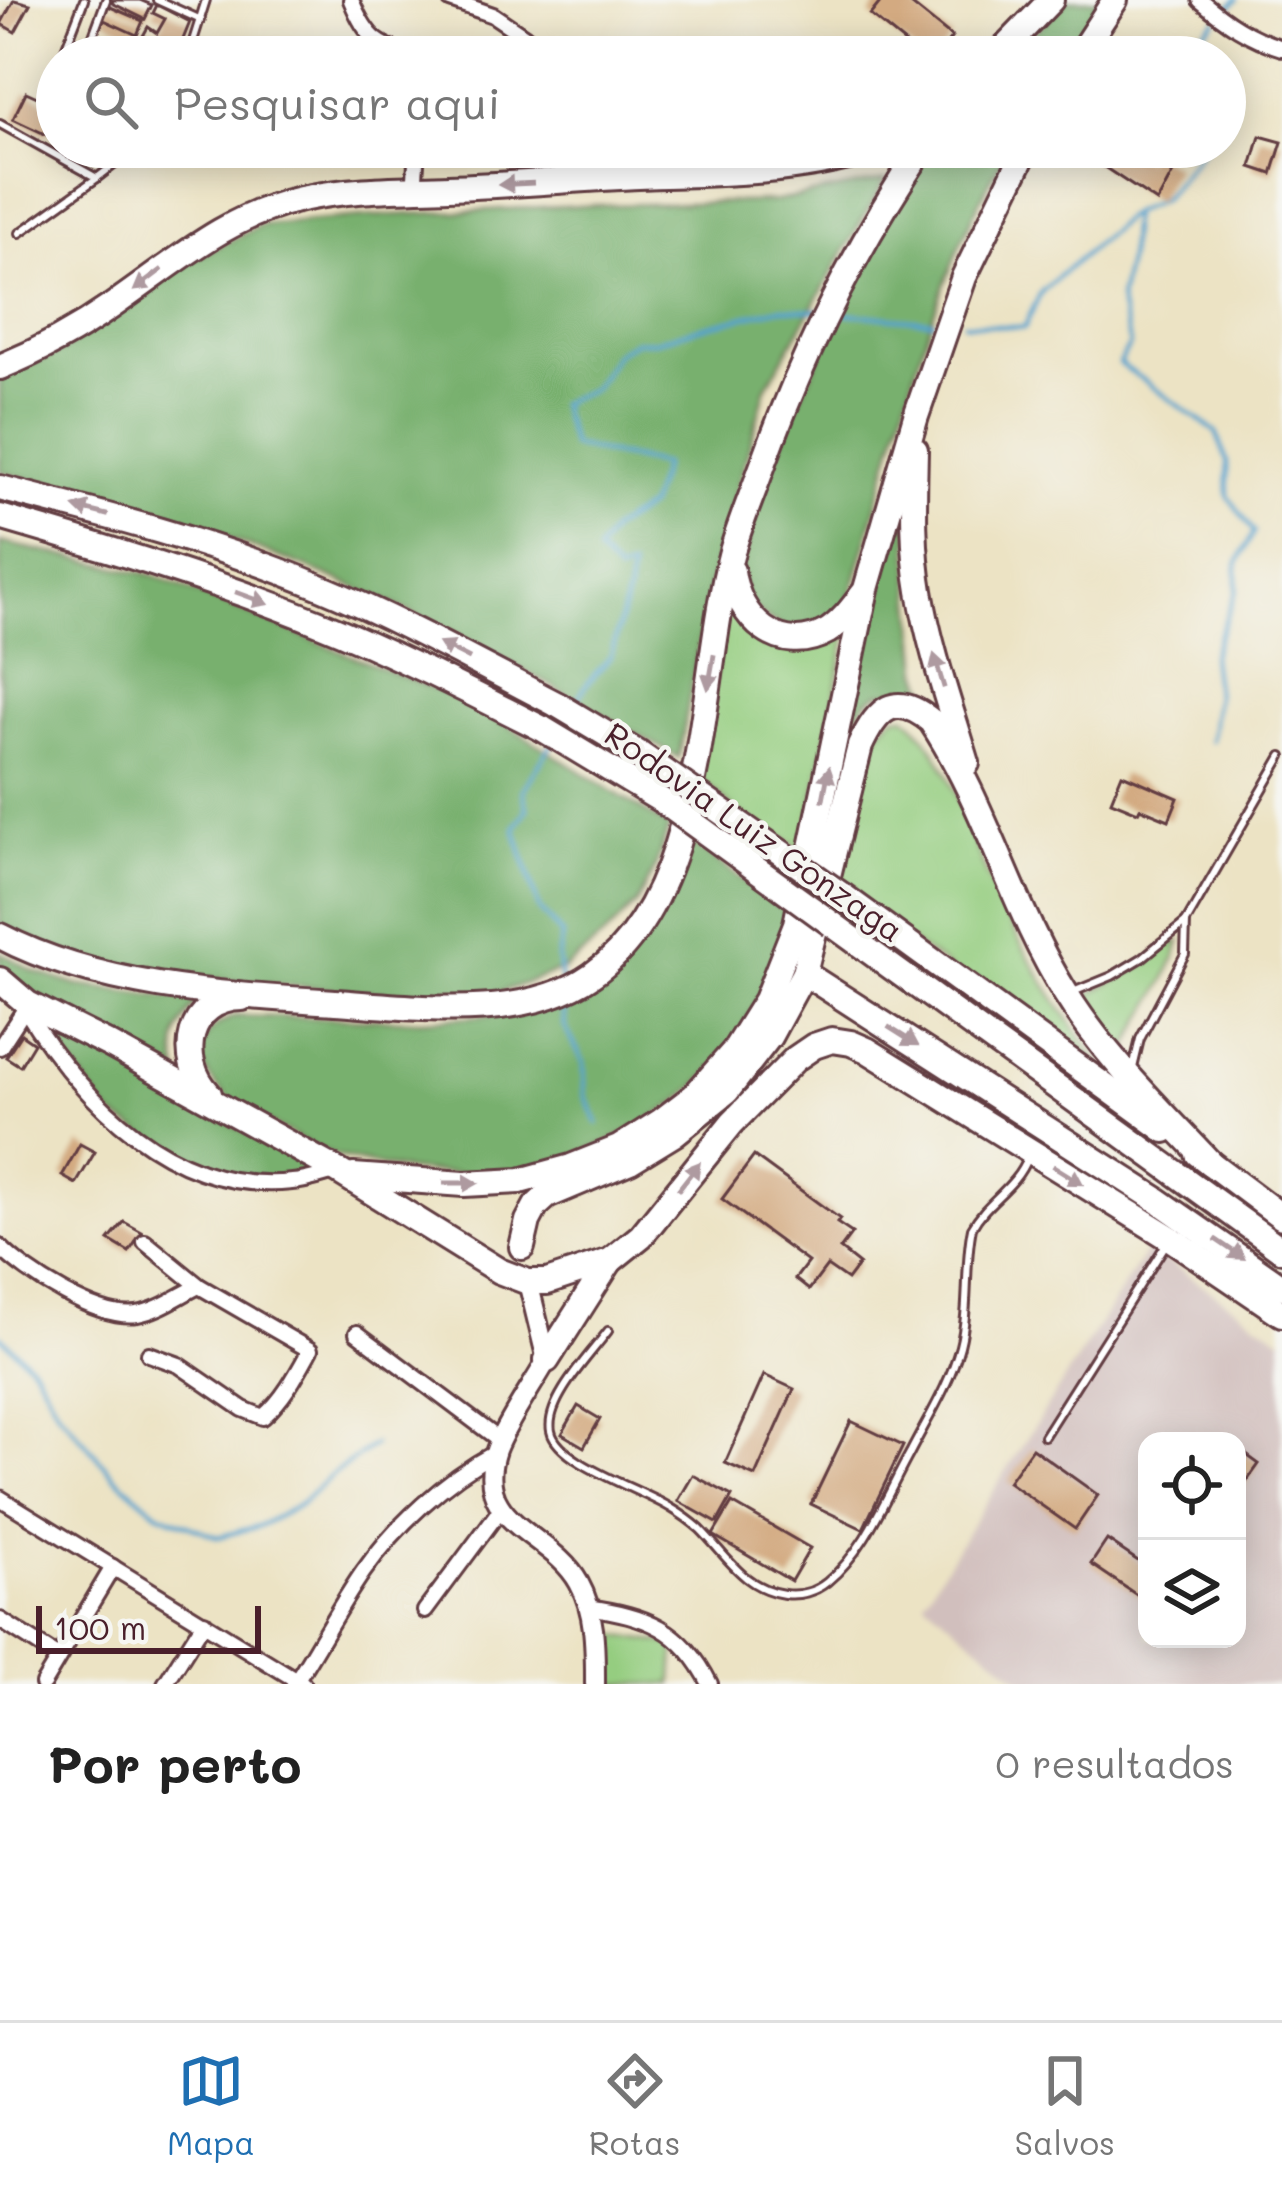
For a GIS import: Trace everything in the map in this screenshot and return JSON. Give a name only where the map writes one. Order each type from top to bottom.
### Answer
[{"type":"highway","points":[[1016,36],[1051,0]]},
{"type":"highway","points":[[1092,36],[1115,0]]},
{"type":"highway","points":[[0,367],[110,308],[208,237],[253,214],[299,200],[341,193],[787,168]]},
{"type":"highway","points":[[230,1111],[198,1082],[191,1066],[192,1032],[214,1005],[230,998],[430,1010],[516,1004],[590,976],[639,928],[676,842],[697,756],[730,557],[771,441],[813,341],[867,234],[909,168]]},
{"type":"highway","points":[[341,1173],[464,1184],[520,1181],[571,1167],[619,1148],[660,1122],[694,1096],[734,1051],[766,1000],[796,924],[866,590],[916,416],[964,277],[1017,168]]},
{"type":"highway","points":[[916,416],[914,512],[919,586],[933,652],[986,822]]},
{"type":"highway","name":"Rodovia Luiz Gonzaga","points":[[0,488],[117,518],[316,585],[557,705],[713,803],[1282,1217]]},
{"type":"highway","name":"Rodovia Luiz Gonzaga","points":[[0,517],[142,558],[292,613],[380,649],[543,729],[664,802],[1282,1250]]},
{"type":"highway","points":[[0,529],[142,558]]},
{"type":"highway","points":[[730,557],[736,595],[759,627],[776,637],[806,639],[822,634],[849,613],[866,590]]},
{"type":"highway","points":[[522,1247],[528,1221],[547,1196],[630,1161],[674,1134],[728,1091],[769,1037],[805,974],[860,746],[868,728],[892,706],[918,710],[931,721],[986,822],[1066,995],[1130,1077],[1210,1162]]},
{"type":"highway","points":[[0,936],[30,952],[93,971],[257,998]]},
{"type":"highway","points":[[805,974],[1138,1187],[1282,1287]]},
{"type":"highway","points":[[0,980],[26,1007],[110,1045],[230,1111],[499,1271],[528,1282],[547,1282],[610,1261]]},
{"type":"highway","points":[[547,1360],[610,1261],[641,1236],[732,1123],[768,1084],[814,1046],[832,1040],[867,1050],[1231,1276],[1282,1314]]},
{"type":"highway","points":[[528,1282],[522,1247],[523,1200],[538,1176]]},
{"type":"street","points":[[351,0],[361,24],[373,36]]},
{"type":"street","points":[[450,0],[494,15],[524,36]]},
{"type":"street","points":[[1206,5],[1258,40],[1282,48]]},
{"type":"street","points":[[415,178],[416,168]]},
{"type":"street","points":[[606,168],[610,177]]},
{"type":"street","points":[[0,1047],[26,1007],[44,1040],[88,1092],[115,1120],[166,1158],[205,1172],[263,1182],[341,1173]]},
{"type":"street","points":[[145,1242],[199,1286],[310,1350],[304,1365],[262,1417],[178,1365],[148,1354]]},
{"type":"street","points":[[0,1247],[52,1287],[121,1314],[147,1311],[199,1286]]},
{"type":"street","points":[[528,1282],[547,1360],[498,1447],[493,1494],[500,1510],[561,1560],[579,1582],[595,1639],[595,1684]]},
{"type":"street","points":[[357,1333],[498,1447]]},
{"type":"street","points":[[0,1498],[298,1683],[364,1570],[438,1490],[498,1447]]},
{"type":"street","points":[[425,1611],[500,1510]]},
{"type":"street","points":[[43,1684],[113,1568]]},
{"type":"street","points":[[588,1607],[632,1613],[652,1622],[687,1647],[710,1684]]},
{"type":"street","points":[[0,1620],[58,1657]]},
{"type":"street","points":[[165,1684],[204,1622]]},
{"type":"lane","points":[[70,36],[84,0]]},
{"type":"lane","points":[[93,36],[106,0]]},
{"type":"lane","points":[[157,0],[201,20]]},
{"type":"lane","points":[[195,36],[206,0]]},
{"type":"lane","points":[[0,124],[36,144]]},
{"type":"lane","points":[[79,168],[97,178]]},
{"type":"lane","points":[[20,233],[110,168]]},
{"type":"lane","points":[[1066,995],[1142,958],[1186,922],[1282,756]]},
{"type":"lane","points":[[1130,1077],[1140,1039],[1185,954],[1186,922]]},
{"type":"lane","points":[[608,1331],[555,1404],[550,1423],[554,1442],[575,1460],[682,1515],[736,1570],[766,1589],[788,1595],[813,1592],[858,1548],[947,1383],[961,1341],[972,1228],[1016,1180],[1029,1151]]},
{"type":"lane","points":[[1044,1436],[1169,1238]]},
{"type":"shaded area","points":[[1148,1248],[1282,1339],[1282,1684],[1027,1684],[924,1600]]},
{"type":"green space","points":[[1066,0],[1102,0],[1079,36],[1031,36]]},
{"type":"green space","points":[[920,168],[998,168],[955,256],[934,313],[848,605],[818,623],[786,628],[749,605],[739,572],[768,471],[871,240]]},
{"type":"green space","points":[[886,179],[766,388],[708,590],[679,758],[474,644],[347,584],[219,536],[0,471],[0,377],[64,350],[167,273],[261,225],[559,206],[776,201]]},
{"type":"green space","points":[[908,493],[920,670],[935,715],[903,691],[879,693],[856,715],[818,862],[896,502]]},
{"type":"green space","points":[[0,542],[153,575],[480,708],[669,827],[637,903],[563,970],[492,995],[419,996],[93,966],[15,935],[0,923]]},
{"type":"green space","points":[[728,596],[748,632],[772,646],[849,623],[804,850],[742,815],[698,776]]},
{"type":"green space","points":[[894,716],[906,716],[936,754],[1018,939],[1111,1080],[835,889],[864,748]]},
{"type":"green space","points":[[688,840],[792,916],[760,995],[715,1066],[673,1105],[609,1141],[541,1168],[440,1173],[397,1169],[327,1153],[254,1115],[226,1096],[205,1068],[204,1041],[216,1026],[235,1016],[421,1020],[510,1014],[597,979]]},
{"type":"green space","points":[[1180,941],[1169,971],[1124,1057],[1080,999]]},
{"type":"green space","points":[[0,952],[33,971],[76,985],[197,1001],[178,1034],[179,1072],[26,990],[0,972]]},
{"type":"green space","points":[[36,1017],[321,1173],[294,1179],[246,1176],[189,1163],[109,1113]]},
{"type":"green space","points":[[604,1633],[675,1645],[673,1684],[602,1684]]},
{"type":"building","points":[[14,0],[30,4],[15,32],[1,24]]},
{"type":"building","points":[[113,0],[140,0],[152,5],[145,19]]},
{"type":"building","points":[[882,0],[906,0],[951,36],[896,36],[870,15]]},
{"type":"building","points":[[157,5],[190,22],[184,36],[143,36],[148,27],[157,33],[165,19],[153,13]]},
{"type":"building","points":[[108,6],[143,21],[137,35],[102,19]]},
{"type":"building","points":[[26,92],[36,97],[36,130],[13,119]]},
{"type":"building","points":[[1260,136],[1282,142],[1272,174],[1251,167]]},
{"type":"building","points":[[1106,168],[1175,168],[1157,202]]},
{"type":"building","points":[[1122,774],[1178,798],[1169,820],[1111,801]]},
{"type":"building","points":[[21,1034],[34,1043],[20,1066],[6,1057]]},
{"type":"building","points":[[80,1144],[95,1152],[76,1184],[62,1176]]},
{"type":"building","points":[[754,1156],[852,1233],[840,1249],[859,1264],[847,1280],[827,1266],[809,1290],[795,1279],[808,1262],[722,1199]]},
{"type":"building","points":[[124,1222],[142,1232],[129,1252],[109,1240]]},
{"type":"building","points":[[764,1375],[794,1389],[755,1476],[725,1463]]},
{"type":"building","points":[[578,1406],[600,1419],[584,1447],[562,1434]]},
{"type":"building","points":[[851,1421],[903,1446],[863,1529],[811,1504]]},
{"type":"building","points":[[1032,1448],[1098,1495],[1075,1529],[1008,1482]]},
{"type":"building","points":[[1246,1455],[1259,1464],[1246,1482]]},
{"type":"building","points":[[693,1475],[732,1496],[717,1523],[678,1501]]},
{"type":"building","points":[[732,1503],[810,1548],[791,1581],[713,1535]]},
{"type":"building","points":[[1107,1540],[1138,1561],[1138,1596],[1091,1564]]},
{"type":"waterway","points":[[1224,12],[1237,0]]},
{"type":"waterway","points":[[1199,36],[1216,20]]},
{"type":"waterway","points":[[964,323],[1024,328],[1041,292],[1131,213],[1162,200],[1187,168]]},
{"type":"waterway","points":[[1131,213],[1119,299],[1130,345],[1119,363],[1216,432],[1227,461],[1228,496],[1254,532],[1237,565],[1237,589],[1211,657],[1216,696],[1211,740]]},
{"type":"waterway","points":[[574,706],[611,656],[628,590],[631,568],[618,573],[597,552],[613,529],[649,506],[663,465],[572,446],[559,403],[593,389],[617,352],[636,341],[656,341],[780,308],[820,311]]},
{"type":"waterway","points":[[840,313],[933,321]]},
{"type":"waterway","points":[[553,742],[523,790],[527,809],[515,828],[539,909],[562,935],[561,982]]},
{"type":"waterway","points":[[562,999],[565,1027],[584,1063],[585,1095],[598,1123]]},
{"type":"waterway","points":[[0,1336],[34,1368],[58,1411],[115,1477],[158,1513],[218,1537],[259,1526],[299,1505],[374,1445]]}]
